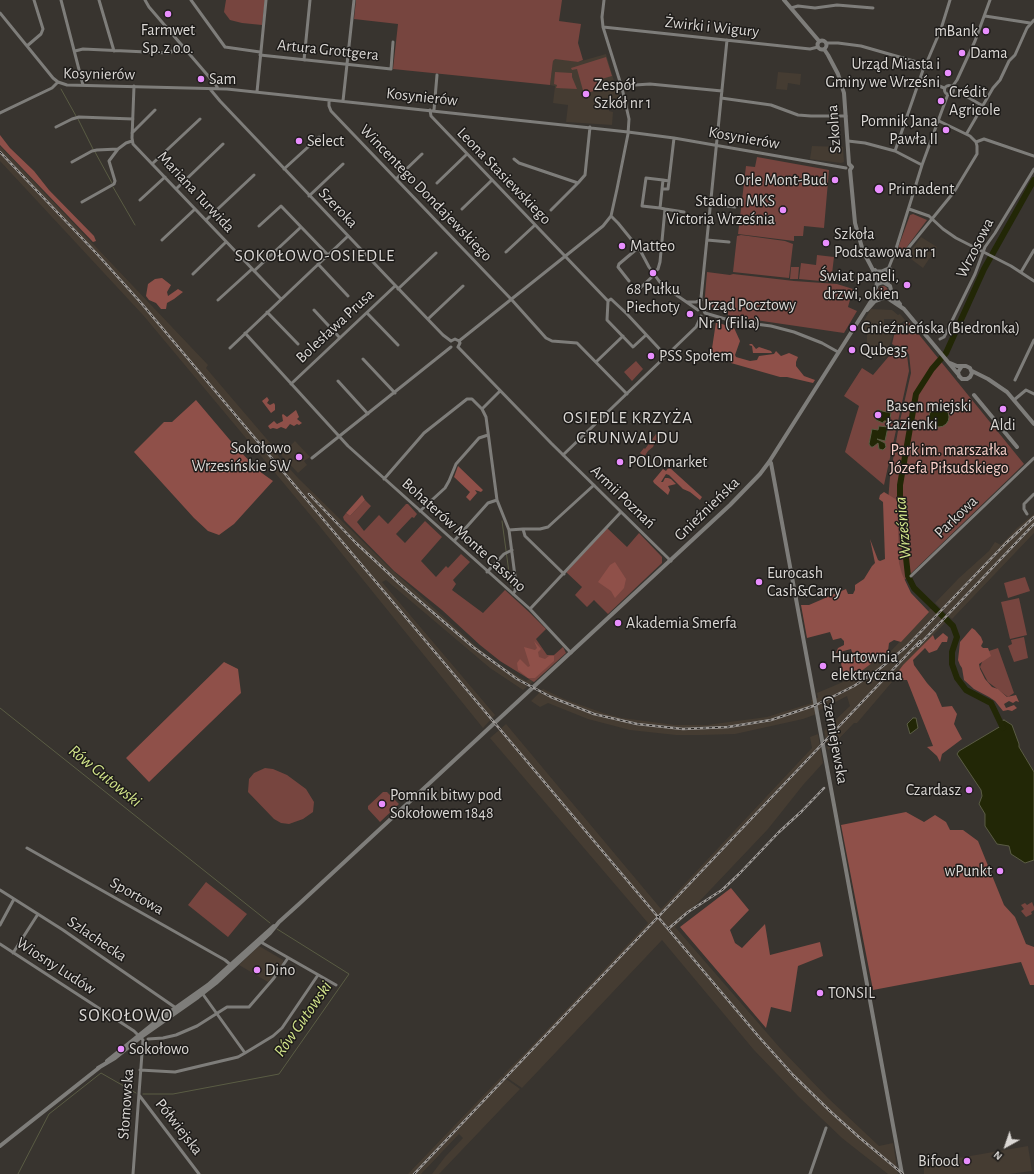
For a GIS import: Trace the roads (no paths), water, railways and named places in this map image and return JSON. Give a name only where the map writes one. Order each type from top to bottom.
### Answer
[{"type":"street","points":[[27,46],[41,34],[43,29],[34,0]]},
{"type":"street","points":[[61,0],[83,85]]},
{"type":"street","points":[[99,0],[114,51]]},
{"type":"street","points":[[145,0],[149,7],[218,89]]},
{"type":"street","name":"Artura Grottgera","points":[[191,0],[225,47],[260,54],[304,60],[390,69],[393,42]]},
{"type":"street","points":[[257,92],[266,0]]},
{"type":"street","points":[[304,60],[310,0]]},
{"type":"street","points":[[343,101],[354,0]]},
{"type":"street","points":[[312,458],[452,347],[458,347],[460,343],[459,341],[603,226],[610,216],[615,203],[628,132],[628,114],[622,88],[603,27],[602,17],[604,0]]},
{"type":"street","points":[[784,0],[819,41],[861,46],[926,64]]},
{"type":"street","points":[[895,151],[923,70],[926,68],[926,64],[941,29],[950,0]]},
{"type":"street","points":[[883,282],[895,252],[922,165],[948,94],[953,92],[952,87],[972,46],[990,0]]},
{"type":"street","points":[[791,8],[798,6],[815,8],[837,5],[873,8]]},
{"type":"street","points":[[0,13],[53,78],[58,82]]},
{"type":"street","points":[[985,16],[1030,23]]},
{"type":"street","points":[[967,133],[993,88],[1000,80],[1009,61],[1014,56],[1030,23],[1034,20]]},
{"type":"street","name":"Żwirki i Wigury","points":[[603,27],[810,49],[818,47]]},
{"type":"street","points":[[701,316],[698,314],[701,300],[728,40]]},
{"type":"street","points":[[819,41],[817,44],[820,49],[824,49],[826,43]]},
{"type":"street","points":[[75,51],[83,49],[168,53],[181,44]]},
{"type":"street","name":"Szkolna","points":[[824,49],[833,64],[844,93],[848,141],[848,167],[855,223],[863,251],[871,265],[877,284]]},
{"type":"street","points":[[922,64],[921,68],[923,70]]},
{"type":"street","points":[[432,110],[437,74]]},
{"type":"street","points":[[921,78],[944,88],[945,92],[948,94]]},
{"type":"street","name":"Kosynierów","points":[[0,112],[52,88],[58,82],[64,84],[83,85],[218,89],[590,127],[674,138],[848,167]]},
{"type":"street","points":[[622,88],[650,84],[722,91]]},
{"type":"street","points":[[944,88],[947,85],[952,87]]},
{"type":"street","points":[[82,202],[114,184],[115,181],[109,161],[118,149],[126,142],[132,141],[134,86]]},
{"type":"street","name":"Szeroka","points":[[210,89],[309,196],[443,335],[451,341]]},
{"type":"street","points":[[964,95],[983,106]]},
{"type":"street","points":[[721,98],[771,105],[798,115],[846,116]]},
{"type":"street","name":"Wincentego Dondajewskiego","points":[[329,100],[331,111],[511,299],[546,338],[552,341],[577,343],[627,394]]},
{"type":"street","points":[[132,134],[156,110]]},
{"type":"street","name":"Leona Stasiewskiego","points":[[432,110],[431,116],[467,154],[608,301],[611,299],[646,335]]},
{"type":"street","points":[[56,127],[79,117],[133,119]]},
{"type":"street","points":[[152,164],[200,119]]},
{"type":"street","points":[[895,252],[901,254],[904,253],[954,192],[975,158],[978,150],[976,142],[967,133],[939,121]]},
{"type":"street","points":[[551,210],[578,183],[586,172],[590,127]]},
{"type":"street","points":[[284,169],[319,137]]},
{"type":"street","points":[[662,189],[668,189],[674,138]]},
{"type":"street","points":[[976,142],[984,139],[1034,156]]},
{"type":"street","name":"Mariana Turwida","points":[[132,141],[152,164],[281,299]]},
{"type":"street","points":[[848,141],[865,143],[895,151],[922,165]]},
{"type":"street","points":[[176,189],[223,144]]},
{"type":"street","points":[[72,162],[92,151],[118,149]]},
{"type":"street","points":[[396,179],[422,154]]},
{"type":"street","points":[[437,183],[467,154]]},
{"type":"street","points":[[514,159],[519,163],[578,183]]},
{"type":"street","points":[[309,196],[343,164]]},
{"type":"street","name":"Wrzosowa","points":[[940,339],[944,337],[975,274],[983,252],[1034,169]]},
{"type":"street","points":[[206,220],[254,175]]},
{"type":"street","points":[[140,200],[165,177]]},
{"type":"street","points":[[669,180],[646,178],[642,206],[684,212]]},
{"type":"street","points":[[462,209],[492,180]]},
{"type":"street","points":[[660,208],[663,180]]},
{"type":"street","points":[[710,204],[735,207]]},
{"type":"street","points":[[259,226],[281,206],[328,255]]},
{"type":"street","points":[[162,240],[195,209]]},
{"type":"street","points":[[638,290],[658,269],[665,209]]},
{"type":"street","points":[[909,210],[927,215],[952,236],[1021,272],[1034,281]]},
{"type":"street","points":[[610,216],[618,223],[638,248],[654,274],[668,289],[687,302],[699,309],[704,310],[705,313],[732,321],[771,326],[794,332],[822,343],[838,352]]},
{"type":"street","points":[[506,252],[535,225]]},
{"type":"street","points":[[218,300],[300,227]]},
{"type":"street","points":[[230,348],[348,236]]},
{"type":"street","points":[[707,240],[729,242]]},
{"type":"street","points":[[193,274],[226,242]]},
{"type":"street","points":[[629,281],[618,267],[619,264],[638,248]]},
{"type":"street","points":[[1021,272],[1034,250]]},
{"type":"street","name":"Bolesława Prusa","points":[[291,384],[367,313],[436,253]]},
{"type":"street","points":[[318,264],[348,296]]},
{"type":"street","name":"Szkolna","points":[[871,265],[883,282]]},
{"type":"street","points":[[876,271],[882,271],[889,267]]},
{"type":"street","points":[[889,267],[888,284],[890,293],[962,379],[967,379],[970,377],[985,378]]},
{"type":"street","points":[[888,284],[883,282],[877,284],[875,292],[878,296],[902,308]]},
{"type":"street","points":[[428,319],[463,286]]},
{"type":"street","name":"Gnieźnieńska","points":[[0,1146],[98,1068],[115,1058],[140,1036],[202,992],[730,505],[760,474],[769,462],[873,298],[875,292]]},
{"type":"street","points":[[884,298],[890,293]]},
{"type":"street","name":"Gnieźnieńska","points":[[861,315],[876,301],[884,298]]},
{"type":"street","points":[[687,302],[696,302],[701,300]]},
{"type":"street","points":[[608,301],[607,320],[633,347],[646,335],[666,356]]},
{"type":"street","points":[[314,310],[340,338]]},
{"type":"street","points":[[267,312],[298,344]]},
{"type":"street","points":[[367,313],[398,345]]},
{"type":"street","points":[[563,455],[696,327],[701,316],[705,313]]},
{"type":"street","name":"Bohaterów Monte Cassino","points":[[245,333],[348,446],[530,609],[571,653]]},
{"type":"street","points":[[596,362],[623,336]]},
{"type":"street","points":[[452,347],[451,341],[455,339],[459,341]]},
{"type":"street","points":[[1015,380],[1034,340]]},
{"type":"street","name":"Armii Poznań","points":[[458,347],[563,455],[671,561]]},
{"type":"street","points":[[364,359],[395,393]]},
{"type":"street","points":[[946,360],[957,366],[968,366],[972,371],[1004,390],[1034,424]]},
{"type":"street","points":[[958,374],[959,369],[962,366]]},
{"type":"street","points":[[970,377],[972,371]]},
{"type":"street","points":[[338,381],[368,414]]},
{"type":"street","points":[[1014,400],[1026,390],[1034,394]]},
{"type":"street","points":[[482,409],[500,391]]},
{"type":"street","points":[[974,395],[1017,447]]},
{"type":"street","points":[[384,479],[424,433],[467,399],[472,399],[482,409],[486,417],[496,500],[509,530],[516,587],[513,594]]},
{"type":"street","points":[[420,511],[445,488],[450,481],[456,464],[478,438],[488,435]]},
{"type":"street","name":"Parkowa","points":[[911,576],[1034,458]]},
{"type":"street","name":"Czerniejewska","points":[[769,462],[771,463],[775,481],[902,1174]]},
{"type":"street","points":[[509,530],[540,529],[548,527],[594,485]]},
{"type":"street","points":[[1027,514],[1024,509],[1024,504],[1034,494]]},
{"type":"street","points":[[454,542],[488,503],[496,500]]},
{"type":"street","points":[[530,609],[621,512]]},
{"type":"street","points":[[523,530],[525,536],[564,574]]},
{"type":"street","points":[[487,572],[501,557],[512,550]]},
{"type":"street","name":"Sportowa","points":[[27,848],[225,960],[231,966]]},
{"type":"street","name":"Szlachecka","points":[[0,890],[63,930],[177,1009]]},
{"type":"street","name":"Wiosny Ludów","points":[[0,925],[14,899]]},
{"type":"street","points":[[14,953],[38,914]]},
{"type":"street","points":[[259,941],[336,985]]},
{"type":"street","name":"Wiosny Ludów","points":[[0,944],[140,1036]]},
{"type":"street","points":[[148,1039],[176,1035],[197,1026],[226,1007],[249,1007],[274,978],[288,958]]},
{"type":"street","points":[[140,1070],[175,1072],[238,1057],[273,1036],[282,1028],[318,975]]},
{"type":"street","points":[[202,992],[245,1053]]},
{"type":"street","name":"Słomowska","points":[[133,1174],[143,1040],[140,1036]]},
{"type":"street","name":"Półwiejska","points":[[139,1095],[199,1174]]},
{"type":"street","points":[[810,1174],[826,1128]]},
{"type":"waterway","points":[[61,89],[76,116]]},
{"type":"waterway","points":[[78,119],[93,149]]},
{"type":"waterway","points":[[95,152],[112,183]]},
{"type":"waterway","name":"Wrześnica","points":[[1003,728],[991,703],[966,690],[957,678],[952,664],[952,652],[957,637],[953,626],[914,588],[908,576],[900,503],[900,485],[916,394],[932,369],[946,353],[984,269],[1034,180]]},
{"type":"waterway","points":[[113,187],[135,225]]},
{"type":"waterway","points":[[502,521],[511,587]]},
{"type":"waterway","name":"Rów Gutowski","points":[[0,708],[270,923]]},
{"type":"waterway","name":"Rów Gutowski","points":[[143,1094],[173,1094],[279,1074],[349,974],[277,929]]},
{"type":"waterway","name":"Rów Gutowski","points":[[18,1174],[49,1114],[101,1073],[136,1093]]},
{"type":"railway","points":[[0,152],[98,255],[142,304],[759,1037],[793,1075],[831,1112],[903,1174]]},
{"type":"railway","points":[[309,494],[356,543],[400,584],[473,647],[517,679],[551,697],[594,714],[637,724],[683,729],[728,727],[771,720],[816,705],[854,686],[878,670],[906,647],[1006,543],[1034,517]]},
{"type":"railway","points":[[918,646],[1034,524]]},
{"type":"railway","points":[[414,1174],[920,641]]},
{"type":"railway","points":[[799,814],[824,788]]},
{"type":"railway","points":[[668,929],[688,912],[722,890],[779,832],[802,811]]},
{"type":"place","name":"Farmwet Sp. z o.o.","points":[[168,14]]},
{"type":"place","name":"mBank","points":[[986,31]]},
{"type":"place","name":"Dama","points":[[962,53]]},
{"type":"place","name":"Urząd Miasta i Gminy we Wrześni","points":[[948,73]]},
{"type":"place","name":"Sam","points":[[201,79]]},
{"type":"place","name":"Zespół Szkół nr 1","points":[[586,94]]},
{"type":"place","name":"Crédit Agricole","points":[[941,101]]},
{"type":"place","name":"Pomnik Jana Pawła II","points":[[946,130]]},
{"type":"place","name":"Select","points":[[299,141]]},
{"type":"place","name":"Orle Mont-Bud","points":[[835,180]]},
{"type":"place","name":"Primadent","points":[[879,189]]},
{"type":"place","name":"Stadion MKS Victoria Września","points":[[783,210]]},
{"type":"place","name":"Szkoła Podstawowa nr 1","points":[[826,243]]},
{"type":"place","name":"Matteo","points":[[622,246]]},
{"type":"place","name":"68 Pułku Piechoty","points":[[653,273]]},
{"type":"place","name":"Świat paneli, drzwi, okien","points":[[907,285]]},
{"type":"place","name":"Urząd Pocztowy Nr 1 (Filia)","points":[[690,314]]},
{"type":"place","name":"Gnieźnieńska (Biedronka)","points":[[853,328]]},
{"type":"place","name":"Qube35","points":[[852,350]]},
{"type":"place","name":"PSS Społem","points":[[651,356]]},
{"type":"place","name":"Aldi","points":[[1003,409]]},
{"type":"place","name":"Basen miejski Łazienki","points":[[878,415]]},
{"type":"place","name":"Sokołowo Wrzesińskie SW","points":[[299,457]]},
{"type":"place","name":"POLOmarket","points":[[620,462]]},
{"type":"place","name":"Eurocash Cash&Carry","points":[[759,582]]},
{"type":"place","name":"Akademia Smerfa","points":[[618,623]]},
{"type":"place","name":"Hurtownia elektryczna","points":[[823,666]]},
{"type":"place","name":"Czardasz","points":[[969,790]]},
{"type":"place","name":"Pomnik bitwy pod Sokołowem 1848","points":[[382,804]]},
{"type":"place","name":"wPunkt","points":[[1000,871]]},
{"type":"place","name":"Dino","points":[[257,970]]},
{"type":"place","name":"TONSIL","points":[[820,993]]},
{"type":"place","name":"Sokołowo","points":[[121,1049]]},
{"type":"place","name":"Bifood","points":[[967,1161]]},
{"type":"district","name":"SOKOŁOWO-OSIEDLE","points":[[315,256]]},
{"type":"district","name":"OSIEDLE KRZYŻA GRUNWALDU","points":[[628,428]]},
{"type":"district","name":"SOKOŁOWO","points":[[126,1016]]},
{"type":"park label","name":"Park im. marszałka Józefa Piłsudskiego","points":[[949,459]]}]
